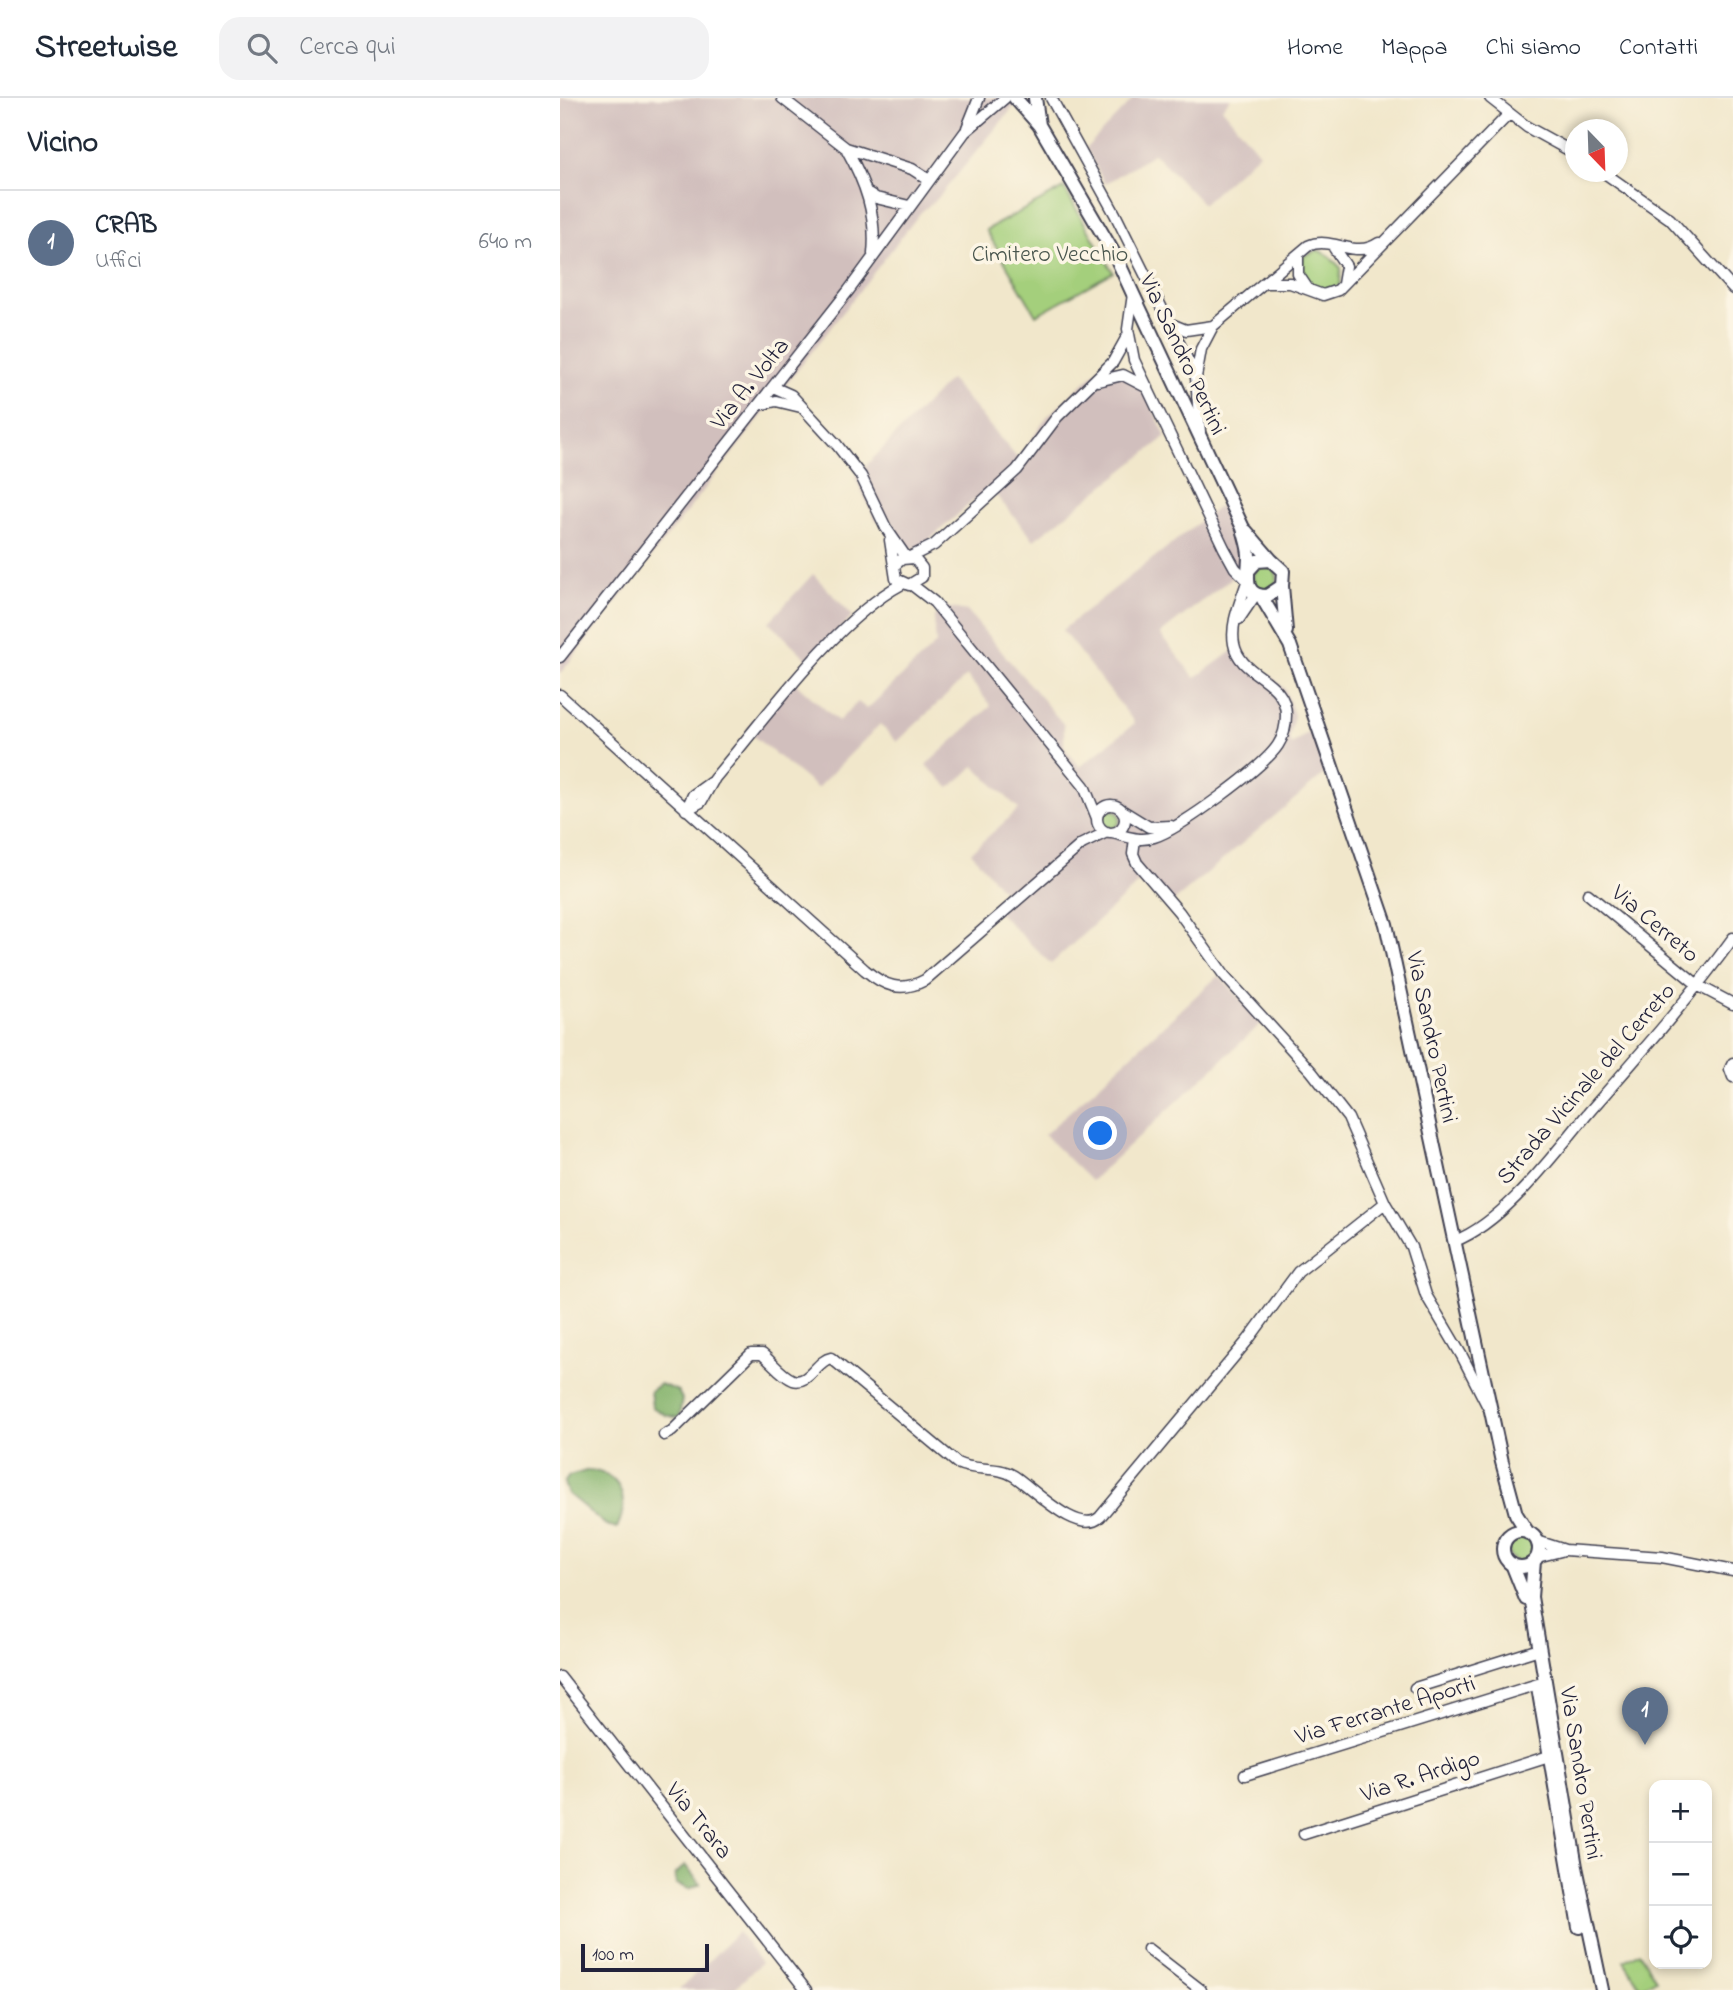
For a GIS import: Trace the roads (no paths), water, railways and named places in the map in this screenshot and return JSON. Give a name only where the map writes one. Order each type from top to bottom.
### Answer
[{"type":"main road","name":"Via Sandro Pertini","points":[[1015,98],[1039,125],[1116,257],[1243,528],[1248,549],[1247,578],[1287,639],[1386,924],[1512,1502],[1533,1537],[1535,1559],[1531,1597],[1576,1867],[1602,1990]]},
{"type":"main road","name":"Via Sandro Pertini","points":[[1035,98],[1039,125]]},
{"type":"main road","points":[[1243,528],[1283,570],[1287,639]]},
{"type":"main road","points":[[1247,578],[1257,561],[1271,560]]},
{"type":"main road","points":[[1259,595],[1273,595],[1282,586]]},
{"type":"main road","name":"Via Sandro Pertini","points":[[1512,1502],[1509,1536],[1503,1552],[1524,1593],[1567,1869],[1593,1990]]},
{"type":"main road","points":[[1509,1536],[1518,1532],[1533,1537]]},
{"type":"main road","points":[[1511,1564],[1523,1567],[1535,1559]]},
{"type":"street","points":[[782,98],[846,148],[912,169],[929,180]]},
{"type":"street","name":"Via A. Volta","points":[[965,132],[979,98]]},
{"type":"street","name":"Via A. Volta","points":[[560,657],[787,369],[965,132],[1005,98]]},
{"type":"street","points":[[1051,98],[1115,214],[1196,377]]},
{"type":"street","points":[[1490,98],[1509,114],[1565,148]]},
{"type":"street","points":[[1265,283],[1290,283],[1327,294],[1341,288],[1509,114]]},
{"type":"street","points":[[846,148],[868,193],[872,210],[873,257]]},
{"type":"street","points":[[1617,182],[1670,219],[1733,289]]},
{"type":"street","points":[[868,193],[876,198],[909,206]]},
{"type":"street","points":[[1203,446],[1196,377],[1202,345],[1213,326],[1314,243],[1323,242],[1334,247],[1365,250],[1388,237]]},
{"type":"street","points":[[1334,247],[1347,269],[1341,288]]},
{"type":"street","points":[[1298,255],[1298,274],[1310,290]]},
{"type":"street","points":[[1084,786],[1097,819],[1109,833],[1136,839],[1156,837],[1182,824],[1263,761],[1283,737],[1286,714],[1282,698],[1274,686],[1240,659],[1234,644],[1234,628],[1247,578],[1235,568],[1224,548],[1134,360],[1128,335],[1133,294]]},
{"type":"street","points":[[1169,323],[1186,330],[1213,326]]},
{"type":"street","points":[[878,599],[895,568],[908,557],[934,545],[1017,470],[1057,417],[1115,359],[1128,335]]},
{"type":"street","points":[[787,369],[789,399]]},
{"type":"street","points":[[1088,387],[1107,377],[1120,374],[1149,388]]},
{"type":"street","points":[[772,387],[801,407],[861,476],[886,528],[908,557],[918,561],[934,603]]},
{"type":"street","points":[[758,405],[789,399]]},
{"type":"street","points":[[886,528],[895,568],[907,585],[934,603],[1084,786],[1110,805],[1149,827],[1161,829],[1182,824]]},
{"type":"street","points":[[686,810],[825,649],[878,599],[907,585],[922,572],[934,545]]},
{"type":"street","points":[[1234,628],[1259,595]]},
{"type":"street","points":[[560,695],[875,978],[886,985],[900,988],[917,985],[929,977],[1082,844],[1100,810],[1110,805]]},
{"type":"street","points":[[657,784],[676,792],[701,793]]},
{"type":"street","points":[[701,793],[706,821],[716,835]]},
{"type":"street","points":[[1082,844],[1123,825],[1123,811]]},
{"type":"street","points":[[1136,839],[1133,852],[1135,861],[1183,918],[1224,975],[1344,1112],[1358,1136],[1385,1203],[1409,1242],[1429,1300],[1466,1362],[1491,1414]]},
{"type":"street","name":"Via Cerreto","points":[[1588,894],[1699,986],[1733,1004]]},
{"type":"street","name":"Strada Vicinale del Cerreto","points":[[1455,1241],[1476,1230],[1507,1203],[1699,986],[1733,938]]},
{"type":"street","points":[[1733,1063],[1730,1069],[1733,1077]]},
{"type":"street","points":[[664,1435],[672,1431],[754,1353],[762,1354],[789,1378],[797,1380],[808,1376],[822,1361],[831,1359],[957,1463],[971,1468],[1008,1473],[1077,1522],[1091,1523],[1100,1517],[1248,1340],[1298,1272],[1385,1203]]},
{"type":"street","points":[[1533,1537],[1565,1550],[1662,1557],[1733,1571]]},
{"type":"street","points":[[1535,1559],[1565,1550]]},
{"type":"street","points":[[1415,1688],[1533,1651]]},
{"type":"street","name":"Via Trara","points":[[560,1677],[806,1990]]},
{"type":"street","name":"Via Ferrante Aporti","points":[[1245,1775],[1538,1684]]},
{"type":"street","name":"Via R. Ardigo","points":[[1304,1834],[1549,1756]]},
{"type":"street","points":[[1148,1950],[1200,1990]]},
{"type":"place","name":"CRAB","points":[[1645,1745]]},
{"type":"park label","name":"Cimitero Vecchio","points":[[1050,253]]}]
